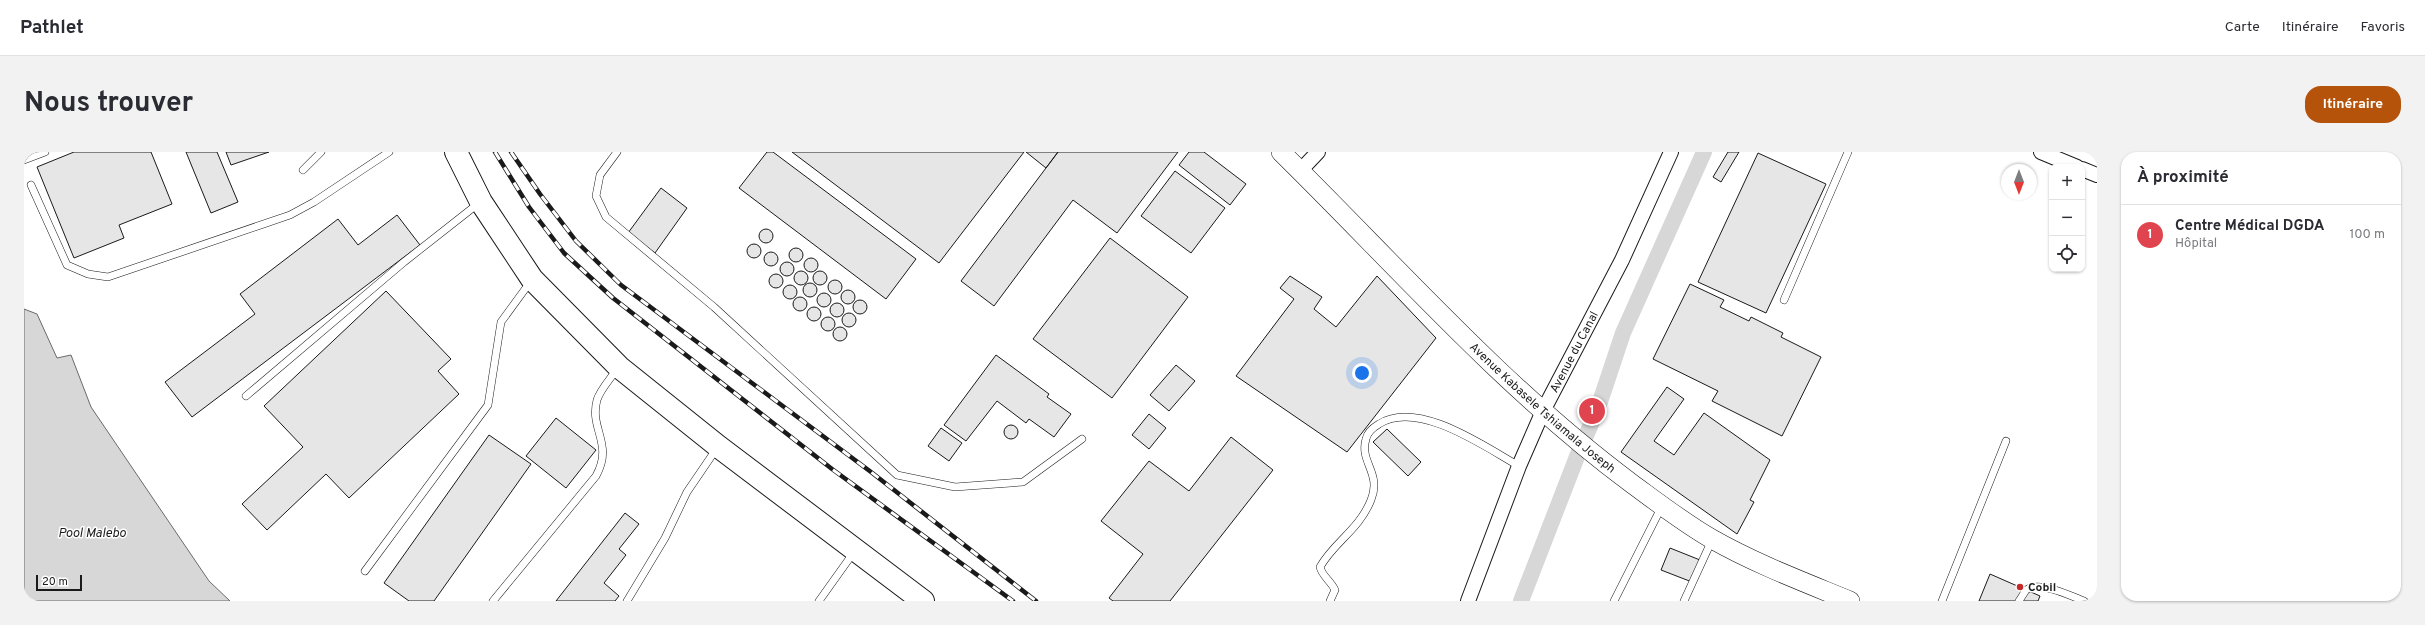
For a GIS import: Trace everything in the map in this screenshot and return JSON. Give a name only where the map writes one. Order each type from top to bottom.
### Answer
[{"type":"main road","points":[[456,152],[481,202],[532,279],[619,367],[719,446],[856,548],[894,580],[923,601]]},
{"type":"main road","name":"Avenue Kabasele Tshiamala Joseph","points":[[1281,152],[1421,295],[1542,411],[1584,448],[1662,506],[1712,539],[1753,560],[1850,601]]},
{"type":"street","points":[[1300,171],[1318,152]]},
{"type":"street","name":"Avenue du Canal","points":[[1468,601],[1519,466],[1542,411],[1622,260],[1671,152]]},
{"type":"street","points":[[2041,152],[2070,164]]},
{"type":"street","points":[[2085,170],[2097,174]]},
{"type":"lane","points":[[24,160],[45,152]]},
{"type":"lane","points":[[302,170],[321,152]]},
{"type":"lane","points":[[31,185],[67,265],[88,274],[108,277],[290,215],[314,202],[389,152]]},
{"type":"lane","points":[[617,152],[600,175],[596,196],[606,217],[714,306],[897,475],[955,487],[1023,482],[1082,439]]},
{"type":"lane","points":[[1784,300],[1848,152]]},
{"type":"lane","points":[[246,396],[404,262],[481,202]]},
{"type":"lane","points":[[365,571],[488,405],[501,322],[532,279]]},
{"type":"lane","points":[[492,601],[596,476],[602,464],[604,451],[596,415],[597,400],[619,367]]},
{"type":"lane","points":[[1330,601],[1335,590],[1332,583],[1321,573],[1320,567],[1328,555],[1354,530],[1371,501],[1375,480],[1364,448],[1366,437],[1373,428],[1394,417],[1440,423],[1519,466]]},
{"type":"lane","points":[[1942,601],[2006,441]]},
{"type":"lane","points":[[627,601],[665,538],[687,492],[719,446]]},
{"type":"lane","points":[[1614,601],[1662,506]]},
{"type":"lane","points":[[1684,601],[1712,539]]},
{"type":"lane","points":[[819,601],[856,548]]},
{"type":"lane","points":[[2019,601],[2026,590],[2034,587],[2046,587],[2084,601]]},
{"type":"water","name":"Pool Malebo","points":[[24,309],[37,314],[57,358],[71,355],[91,407],[209,581],[230,601],[24,601]]},
{"type":"building","points":[[74,152],[151,152],[172,204],[119,225],[124,238],[74,258],[37,167]]},
{"type":"building","points":[[186,152],[217,152],[238,202],[211,213]]},
{"type":"building","points":[[226,152],[269,152],[231,165]]},
{"type":"building","points":[[767,152],[773,152],[916,259],[886,299],[739,188]]},
{"type":"building","points":[[792,152],[1024,152],[939,263]]},
{"type":"building","points":[[1026,152],[1058,152],[1046,168]]},
{"type":"building","points":[[1058,152],[1178,152],[1117,233],[1073,200],[994,306],[961,281]]},
{"type":"building","points":[[1189,152],[1204,152],[1246,184],[1230,205],[1179,165]]},
{"type":"building","points":[[1728,152],[1739,152],[1721,182],[1713,177]]},
{"type":"building","points":[[1758,153],[1826,184],[1766,313],[1698,282]]},
{"type":"building","points":[[1175,171],[1225,208],[1191,253],[1141,216]]},
{"type":"building","points":[[661,188],[687,208],[655,253],[628,233]]},
{"type":"building","points":[[397,215],[420,245],[192,417],[165,382],[255,314],[240,294],[338,219],[358,245]]},
{"type":"building","points":[[766,229],[771,231],[773,236],[771,241],[766,243],[761,241],[759,236],[761,231]]},
{"type":"building","points":[[1110,238],[1188,297],[1112,398],[1033,339]]},
{"type":"building","points":[[754,244],[759,246],[761,251],[759,256],[754,258],[749,256],[747,251],[749,246]]},
{"type":"building","points":[[796,248],[801,250],[803,255],[801,260],[796,262],[791,260],[789,255],[791,250]]},
{"type":"building","points":[[771,252],[776,254],[778,259],[776,264],[771,266],[766,264],[764,259],[766,254]]},
{"type":"building","points":[[811,258],[816,260],[818,265],[816,270],[811,272],[806,270],[804,265],[806,260]]},
{"type":"building","points":[[787,262],[792,264],[794,269],[792,274],[787,276],[782,274],[780,269],[782,264]]},
{"type":"building","points":[[801,271],[806,273],[808,278],[806,283],[801,285],[796,283],[794,278],[796,273]]},
{"type":"building","points":[[820,271],[825,273],[827,278],[825,283],[820,285],[815,283],[813,278],[815,273]]},
{"type":"building","points":[[776,274],[781,276],[783,281],[781,286],[776,288],[771,286],[769,281],[771,276]]},
{"type":"building","points":[[1290,276],[1322,297],[1314,309],[1336,327],[1377,276],[1436,338],[1347,452],[1236,376],[1294,299],[1280,288]]},
{"type":"building","points":[[835,280],[840,282],[842,287],[840,292],[835,294],[830,292],[828,287],[830,282]]},
{"type":"building","points":[[810,283],[815,285],[817,290],[815,295],[810,297],[805,295],[803,290],[805,285]]},
{"type":"building","points":[[1690,284],[1724,300],[1720,307],[1749,321],[1751,317],[1783,333],[1781,337],[1821,357],[1782,436],[1712,401],[1718,391],[1653,359]]},
{"type":"building","points":[[790,285],[795,287],[797,292],[795,297],[790,299],[785,297],[783,292],[785,287]]},
{"type":"building","points":[[848,290],[853,292],[855,297],[853,302],[848,304],[843,302],[841,297],[843,292]]},
{"type":"building","points":[[386,291],[451,359],[438,371],[459,394],[349,498],[326,474],[267,530],[242,504],[303,447],[264,406]]},
{"type":"building","points":[[824,293],[829,295],[831,300],[829,305],[824,307],[819,305],[817,300],[819,295]]},
{"type":"building","points":[[800,297],[805,299],[807,304],[805,309],[800,311],[795,309],[793,304],[795,299]]},
{"type":"building","points":[[860,300],[865,302],[867,307],[865,312],[860,314],[855,312],[853,307],[855,302]]},
{"type":"building","points":[[837,303],[842,305],[844,310],[842,315],[837,317],[832,315],[830,310],[832,305]]},
{"type":"building","points":[[814,307],[819,309],[821,314],[819,319],[814,321],[809,319],[807,314],[809,309]]},
{"type":"building","points":[[849,313],[854,315],[856,320],[854,325],[849,327],[844,325],[842,320],[844,315]]},
{"type":"building","points":[[828,317],[833,319],[835,324],[833,329],[828,331],[823,329],[821,324],[823,319]]},
{"type":"building","points":[[840,327],[845,329],[847,334],[845,339],[840,341],[835,339],[833,334],[835,329]]},
{"type":"building","points":[[996,355],[1049,394],[1047,397],[1071,414],[1054,437],[1029,419],[1026,423],[997,401],[966,441],[944,425]]},
{"type":"building","points":[[1176,365],[1195,381],[1169,411],[1150,395]]},
{"type":"building","points":[[1667,387],[1684,399],[1654,441],[1674,455],[1704,413],[1770,460],[1750,500],[1754,502],[1737,534],[1621,452]]},
{"type":"building","points":[[1149,414],[1166,428],[1149,449],[1132,435]]},
{"type":"building","points":[[556,418],[596,450],[566,488],[526,456]]},
{"type":"building","points":[[1011,425],[1016,427],[1018,432],[1016,437],[1011,439],[1006,437],[1004,432],[1006,427]]},
{"type":"building","points":[[941,428],[962,443],[949,461],[928,446]]},
{"type":"building","points":[[1387,429],[1421,462],[1408,476],[1373,442]]},
{"type":"building","points":[[489,435],[531,464],[434,601],[409,601],[384,583]]},
{"type":"building","points":[[1231,437],[1273,470],[1170,601],[1113,601],[1109,598],[1143,554],[1101,521],[1149,461],[1189,491]]},
{"type":"building","points":[[625,513],[639,524],[619,549],[626,555],[604,583],[619,596],[615,601],[556,601]]},
{"type":"building","points":[[1670,548],[1700,560],[1692,582],[1661,570]]},
{"type":"building","points":[[1990,574],[2040,596],[2038,601],[1979,601]]},
{"type":"waterway","points":[[1521,601],[1578,454],[1598,408],[1623,333],[1704,152]]},
{"type":"railway","points":[[495,152],[529,207],[564,253],[613,298],[832,469],[1013,601]]},
{"type":"railway","points":[[511,152],[540,194],[576,241],[621,285],[871,472],[1036,601]]},
{"type":"place","name":"Centre Médical DGDA","points":[[1592,411]]},
{"type":"place","name":"Cobil","points":[[2020,587]]}]
